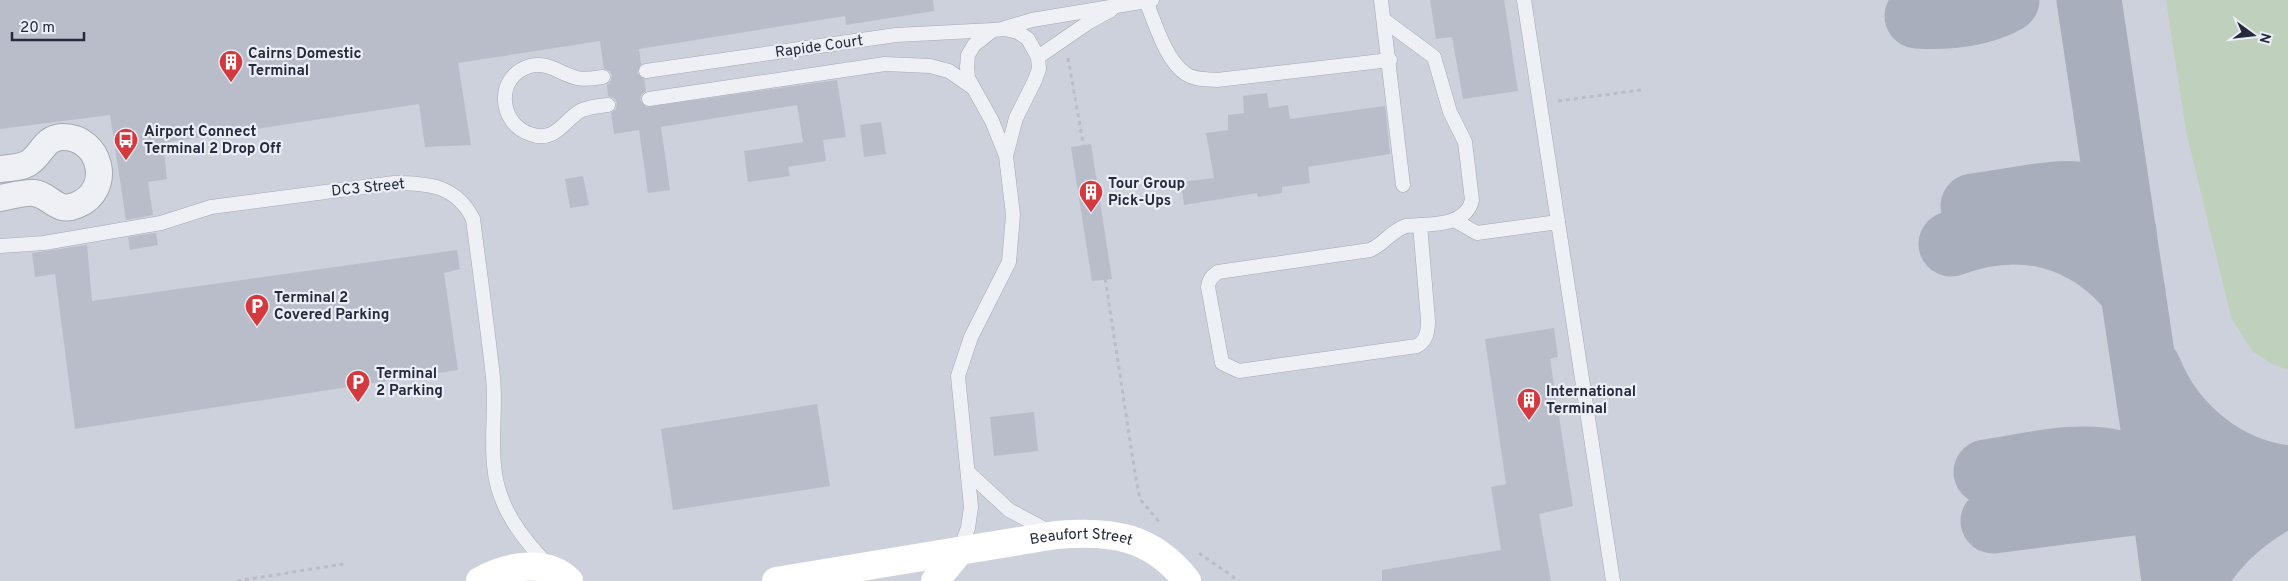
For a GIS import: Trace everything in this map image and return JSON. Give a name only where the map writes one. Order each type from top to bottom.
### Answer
[{"type":"street","points":[[0,169],[28,164],[48,141],[59,137],[80,141],[89,147],[96,156],[99,166],[99,178],[95,190],[87,199],[76,205],[59,206],[34,193],[0,198]]},
{"type":"street","name":"Beaufort Street","points":[[776,581],[1056,535],[1087,532],[1124,537],[1153,548],[1175,565],[1187,581]]},
{"type":"street","points":[[935,581],[943,574],[959,552]]},
{"type":"street","points":[[480,581],[495,572],[515,566],[535,567],[569,578]]},
{"type":"lane","points":[[1382,0],[1403,185]]},
{"type":"lane","points":[[1524,0],[1613,581]]},
{"type":"lane","points":[[1149,1],[1163,42],[1176,66],[1187,75],[1201,79],[1217,80],[1390,60]]},
{"type":"lane","name":"Rapide Court","points":[[646,71],[896,35],[999,29],[1087,9],[1116,7],[1149,1]]},
{"type":"lane","name":"Rapide Court","points":[[1038,57],[1089,22],[1116,7]]},
{"type":"lane","points":[[1384,20],[1434,57],[1452,117],[1463,135],[1472,200],[1470,208],[1464,215],[1454,220],[1420,225],[1401,228],[1384,243],[1370,250],[1218,272],[1209,280],[1208,287],[1222,364],[1238,371],[1417,346],[1422,343],[1428,330],[1428,320],[1420,225]]},
{"type":"lane","points":[[959,552],[968,528],[971,507],[958,376],[971,337],[1009,262],[1013,215],[1006,156],[992,121],[968,78],[967,67],[968,56],[974,45],[999,29],[1018,32],[1028,39],[1038,57],[1039,69],[1016,118],[1006,156]]},
{"type":"lane","points":[[603,77],[582,80],[563,74],[553,67],[541,64],[530,66],[519,71],[511,79],[505,90],[504,102],[506,113],[513,123],[521,131],[532,136],[544,136],[556,132],[581,111],[608,105]]},
{"type":"lane","name":"Rapide Court","points":[[650,99],[885,64],[922,65],[949,71],[975,90]]},
{"type":"lane","name":"DC3 Street","points":[[0,246],[44,243],[161,223],[211,207],[394,183],[420,183],[440,187],[459,199],[473,219],[493,380],[494,466],[499,489],[510,519],[526,541],[569,578]]},
{"type":"lane","points":[[1454,220],[1478,233],[1558,222]]},
{"type":"lane","points":[[968,473],[1009,510],[1056,535]]},
{"type":"path","points":[[670,11],[735,0],[737,16],[843,4]]},
{"type":"path","points":[[1064,39],[1093,199],[1140,499],[1161,524]]},
{"type":"path","points":[[1540,104],[1641,90]]},
{"type":"path","points":[[1194,550],[1238,581]]},
{"type":"path","points":[[237,581],[343,564]]},
{"type":"shaded area","points":[[0,0],[2288,0],[2288,581],[0,581]]},
{"type":"green space","points":[[2166,0],[2288,0],[2288,370],[2272,364],[2252,351],[2231,317],[2186,131]]},
{"type":"building","name":"Cairns Domestic Terminal","points":[[0,0],[933,0],[934,11],[846,25],[845,16],[639,49],[641,64],[637,73],[644,79],[646,91],[641,95],[640,100],[646,107],[837,80],[846,137],[823,140],[826,161],[788,167],[790,176],[748,182],[744,151],[803,142],[797,105],[661,127],[670,190],[648,193],[639,130],[614,134],[611,113],[616,109],[617,103],[615,99],[608,96],[607,85],[611,81],[612,75],[610,71],[604,69],[600,41],[458,63],[471,145],[425,147],[419,104],[163,143],[167,179],[148,182],[153,215],[126,220],[110,115],[0,129]]},
{"type":"building","points":[[1430,0],[1504,0],[1518,91],[1463,99],[1452,37],[1436,39]]},
{"type":"building","points":[[1267,93],[1269,108],[1288,105],[1290,119],[1385,106],[1390,154],[1308,167],[1310,183],[1282,187],[1282,193],[1258,197],[1257,193],[1184,205],[1181,182],[1214,178],[1206,133],[1228,130],[1228,115],[1244,113],[1243,96]]},
{"type":"building","points":[[881,122],[886,154],[864,157],[860,125]]},
{"type":"building","name":"Tour Group Pick-Ups","points":[[1091,144],[1112,279],[1092,281],[1071,147]]},
{"type":"building","points":[[583,176],[589,205],[570,208],[565,179]]},
{"type":"building","points":[[156,233],[158,245],[130,250],[128,237]]},
{"type":"building","name":"Terminal 2 Covered Parking","points":[[87,245],[92,301],[457,250],[460,269],[444,273],[458,370],[75,429],[55,274],[35,277],[32,253]]},
{"type":"building","name":"International Terminal","points":[[1554,328],[1558,357],[1550,359],[1573,506],[1539,514],[1551,581],[1382,581],[1382,570],[1501,550],[1491,487],[1506,484],[1485,339]]},
{"type":"building","points":[[817,404],[830,486],[673,510],[661,429]]},
{"type":"building","points":[[1034,412],[1038,451],[994,456],[990,417]]},
{"type":"taxiway","points":[[1917,16],[1963,14],[1985,9],[2007,0]]},
{"type":"taxiway","points":[[2089,0],[2161,481],[2174,581]]},
{"type":"taxiway","points":[[1973,206],[2047,195],[2074,194],[2096,200],[2106,207],[2124,232]]},
{"type":"taxiway","points":[[1951,244],[1977,236],[2002,232],[2027,232],[2050,236],[2073,244],[2094,256],[2115,272],[2133,292]]},
{"type":"taxiway","points":[[2149,369],[2159,390],[2172,410],[2186,427],[2204,443],[2222,456],[2243,466],[2265,474],[2288,478]]},
{"type":"taxiway","points":[[1986,472],[2070,459],[2103,460],[2128,466],[2193,493]]},
{"type":"taxiway","points":[[1993,521],[2288,483]]},
{"type":"taxiway","points":[[2193,581],[2222,541],[2234,530],[2260,510],[2288,494]]},
{"type":"place","name":"Cairns Domestic Terminal","points":[[231,83]]},
{"type":"place","name":"Airport Connect Terminal 2 Drop Off","points":[[126,161]]},
{"type":"place","name":"Tour Group Pick-Ups","points":[[1091,213]]},
{"type":"place","name":"Terminal 2 Covered Parking","points":[[257,327]]},
{"type":"place","name":"Terminal 2 Parking","points":[[358,403]]},
{"type":"place","name":"International Terminal","points":[[1529,421]]}]
